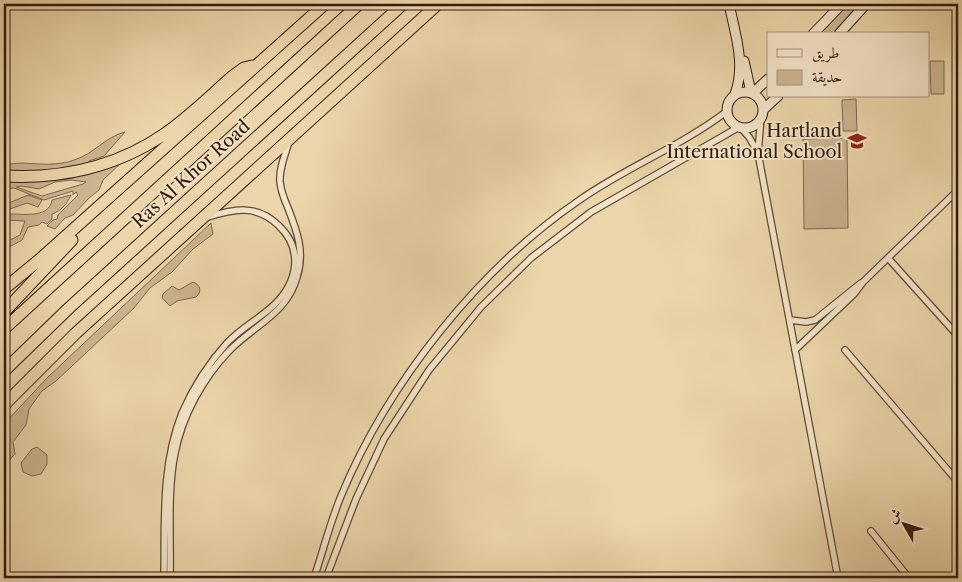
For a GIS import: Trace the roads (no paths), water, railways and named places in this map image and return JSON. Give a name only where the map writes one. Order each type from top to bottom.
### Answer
[{"type":"highway","points":[[4,290],[324,4]]},
{"type":"highway","name":"Ras Al Khor Road","points":[[4,329],[359,4]]},
{"type":"highway","name":"Ras Al Khor Road","points":[[4,371],[69,308],[403,4]]},
{"type":"highway","points":[[4,405],[76,333],[438,4]]},
{"type":"highway","points":[[4,176],[60,174],[86,169],[127,155],[152,142],[169,130],[238,72],[258,64]]},
{"type":"highway","points":[[4,312],[46,266],[98,216],[105,208],[109,198]]},
{"type":"street","points":[[729,4],[740,59],[740,77],[735,94],[728,102],[726,112],[730,121],[740,127],[749,137],[758,153]]},
{"type":"street","points":[[734,4],[752,93]]},
{"type":"street","points":[[815,32],[842,4]]},
{"type":"street","points":[[841,32],[866,4]]},
{"type":"street","points":[[752,93],[767,80]]},
{"type":"street","points":[[735,94],[745,91],[752,93],[762,102],[758,153],[838,578]]},
{"type":"street","points":[[326,578],[356,499],[384,439],[429,370],[481,307],[531,258],[591,212],[740,127],[753,126],[776,98]]},
{"type":"street","points":[[314,578],[338,503],[371,434],[390,400],[412,368],[460,308],[516,252],[581,199],[704,127],[726,112]]},
{"type":"street","points":[[170,578],[172,472],[178,440],[188,413],[220,360],[245,336],[279,310],[288,299],[297,278],[301,254],[299,238],[283,196],[280,181],[281,167],[291,137]]},
{"type":"street","points":[[795,350],[958,190]]},
{"type":"street","points":[[952,196],[958,202]]},
{"type":"street","points":[[164,578],[166,474],[173,443],[183,413],[202,375],[222,349],[237,333],[267,311],[283,294],[291,280],[295,262],[293,246],[286,234],[276,223],[260,213],[236,209],[201,219]]},
{"type":"street","points":[[888,258],[958,336]]},
{"type":"street","points":[[790,320],[806,322],[815,320],[853,288],[863,282]]},
{"type":"street","points":[[845,350],[958,482]]},
{"type":"street","points":[[870,531],[909,578]]},
{"type":"place","name":"Hartland International School","points":[[857,141]]}]
